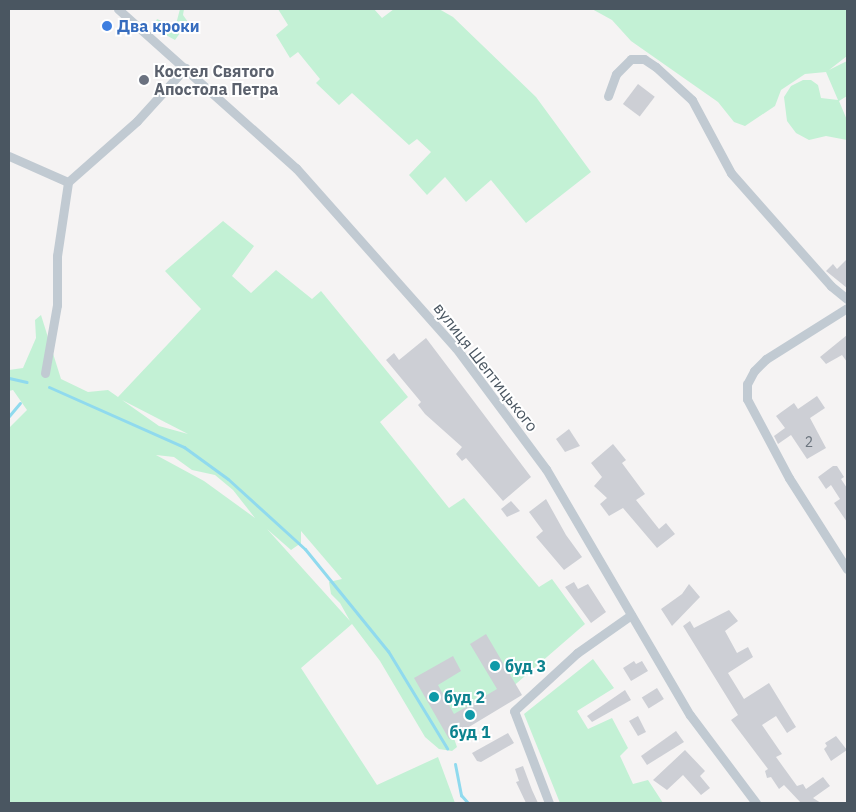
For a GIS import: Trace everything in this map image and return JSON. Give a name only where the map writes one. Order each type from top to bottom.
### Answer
[{"type":"street","name":"вулиця Шептицького","points":[[118,9],[296,168],[456,348],[546,469],[690,715],[756,803]]},
{"type":"street","points":[[608,96],[616,74],[631,59],[644,59],[656,67],[692,100],[731,173],[831,286],[847,299]]},
{"type":"street","points":[[45,373],[57,305],[57,256],[68,182],[137,121],[185,68]]},
{"type":"street","points":[[9,156],[68,182]]},
{"type":"street","points":[[847,308],[766,359],[754,371],[747,384],[747,399],[789,478],[847,569]]},
{"type":"street","points":[[549,803],[514,711],[578,653],[631,615]]},
{"type":"green space","points":[[180,9],[184,9],[183,15],[188,22],[175,40],[153,28],[157,19],[164,22],[170,30],[175,28]]},
{"type":"green space","points":[[278,9],[374,9],[382,18],[394,9],[439,9],[453,17],[536,97],[591,172],[526,223],[491,180],[466,202],[445,177],[427,195],[409,175],[431,152],[417,139],[409,145],[352,93],[339,105],[316,83],[320,79],[298,52],[290,58],[276,35],[288,25]]},
{"type":"green space","points":[[592,9],[847,9],[847,56],[829,70],[847,61],[847,96],[839,101],[847,120],[847,140],[826,136],[809,140],[796,133],[787,121],[784,97],[791,86],[803,80],[811,80],[818,85],[821,98],[838,100],[826,72],[805,74],[781,90],[775,106],[745,126],[734,122],[718,102],[631,41],[612,20]]},
{"type":"green space","points":[[223,221],[254,246],[232,276],[251,293],[276,270],[312,299],[321,291],[408,397],[380,422],[449,508],[464,498],[539,587],[552,579],[585,624],[458,734],[448,721],[457,747],[452,751],[439,749],[425,737],[380,661],[352,624],[301,668],[377,785],[438,757],[455,803],[9,803],[9,428],[27,410],[13,390],[9,391],[9,370],[23,368],[36,338],[35,320],[41,315],[61,379],[88,392],[108,390],[118,397],[201,309],[165,271]],"holes":[[[122,400],[188,434],[159,426]],[[156,455],[174,457],[192,470],[215,475],[233,490],[255,518],[204,481]],[[267,529],[291,550],[301,543],[301,531],[342,579],[329,582],[331,594],[340,603],[350,621]]]},
{"type":"green space","points":[[593,659],[614,688],[577,711],[588,729],[612,718],[628,748],[620,756],[633,784],[648,780],[663,803],[560,803],[524,714]]},
{"type":"building","points":[[638,84],[655,97],[640,117],[623,104]]},
{"type":"building","points":[[847,259],[847,288],[826,271],[833,264],[837,269]]},
{"type":"building","points":[[847,335],[847,362],[842,355],[826,364],[820,357]]},
{"type":"building","points":[[426,338],[531,477],[503,501],[466,458],[462,461],[456,454],[462,447],[425,414],[418,405],[421,402],[386,360],[394,353],[399,360]]},
{"type":"building","points":[[817,396],[825,408],[810,418],[826,448],[807,459],[791,435],[778,444],[774,436],[785,428],[776,416],[794,403],[798,409]]},
{"type":"building","points":[[569,429],[580,446],[565,452],[556,439]]},
{"type":"building","points":[[613,444],[626,460],[622,463],[645,494],[636,500],[659,529],[666,523],[675,534],[657,548],[623,508],[609,516],[600,504],[607,498],[594,486],[602,477],[591,463]]},
{"type":"building","points":[[833,466],[837,466],[844,477],[841,479],[847,488],[847,522],[834,503],[840,499],[831,485],[826,489],[818,477]]},
{"type":"building","points":[[546,499],[566,535],[582,557],[564,570],[536,537],[543,531],[529,512]]},
{"type":"building","points":[[511,501],[520,511],[507,517],[501,509]]},
{"type":"building","points":[[574,582],[578,589],[588,584],[606,612],[591,623],[565,587]]},
{"type":"building","points":[[689,584],[700,597],[672,626],[661,609],[682,594]]},
{"type":"building","points":[[729,610],[738,621],[725,631],[737,653],[748,647],[753,657],[728,673],[744,699],[769,683],[796,727],[787,733],[776,716],[762,725],[782,754],[776,757],[797,786],[803,784],[806,789],[823,777],[830,786],[813,798],[821,803],[801,803],[784,785],[779,789],[771,777],[767,778],[765,771],[768,769],[731,720],[738,715],[683,626],[690,621],[694,628]]},
{"type":"building","points":[[486,634],[522,695],[449,739],[414,678],[453,656],[461,671],[438,685],[454,714],[497,689],[470,644]]},
{"type":"building","points":[[634,661],[636,664],[642,661],[648,671],[631,681],[623,668]]},
{"type":"building","points":[[657,688],[664,699],[649,709],[642,698]]},
{"type":"building","points":[[625,690],[631,700],[592,722],[587,716]]},
{"type":"building","points":[[638,716],[646,732],[638,736],[629,721]]},
{"type":"building","points":[[676,731],[684,742],[647,765],[641,756]]},
{"type":"building","points":[[508,733],[514,743],[481,762],[477,761],[472,753]]},
{"type":"building","points":[[836,736],[847,750],[831,761],[824,749],[827,746],[825,743]]},
{"type":"building","points":[[685,750],[705,771],[700,776],[710,788],[701,795],[683,775],[667,790],[653,780]]},
{"type":"building","points":[[523,766],[538,803],[526,803],[516,782],[519,781],[515,769]]},
{"type":"waterway","points":[[9,378],[27,382]]},
{"type":"waterway","points":[[49,387],[184,447],[228,479],[305,549],[388,651],[447,748]]},
{"type":"waterway","points":[[9,416],[20,403]]},
{"type":"waterway","points":[[455,764],[461,795],[468,803]]},
{"type":"place","name":"Два кроки","points":[[107,26]]},
{"type":"place","name":"Костел Святого Апостола Петра","points":[[144,80]]},
{"type":"place","name":"буд 3","points":[[495,666]]},
{"type":"place","name":"буд 2","points":[[434,697]]},
{"type":"place","name":"буд 1","points":[[470,715]]}]
